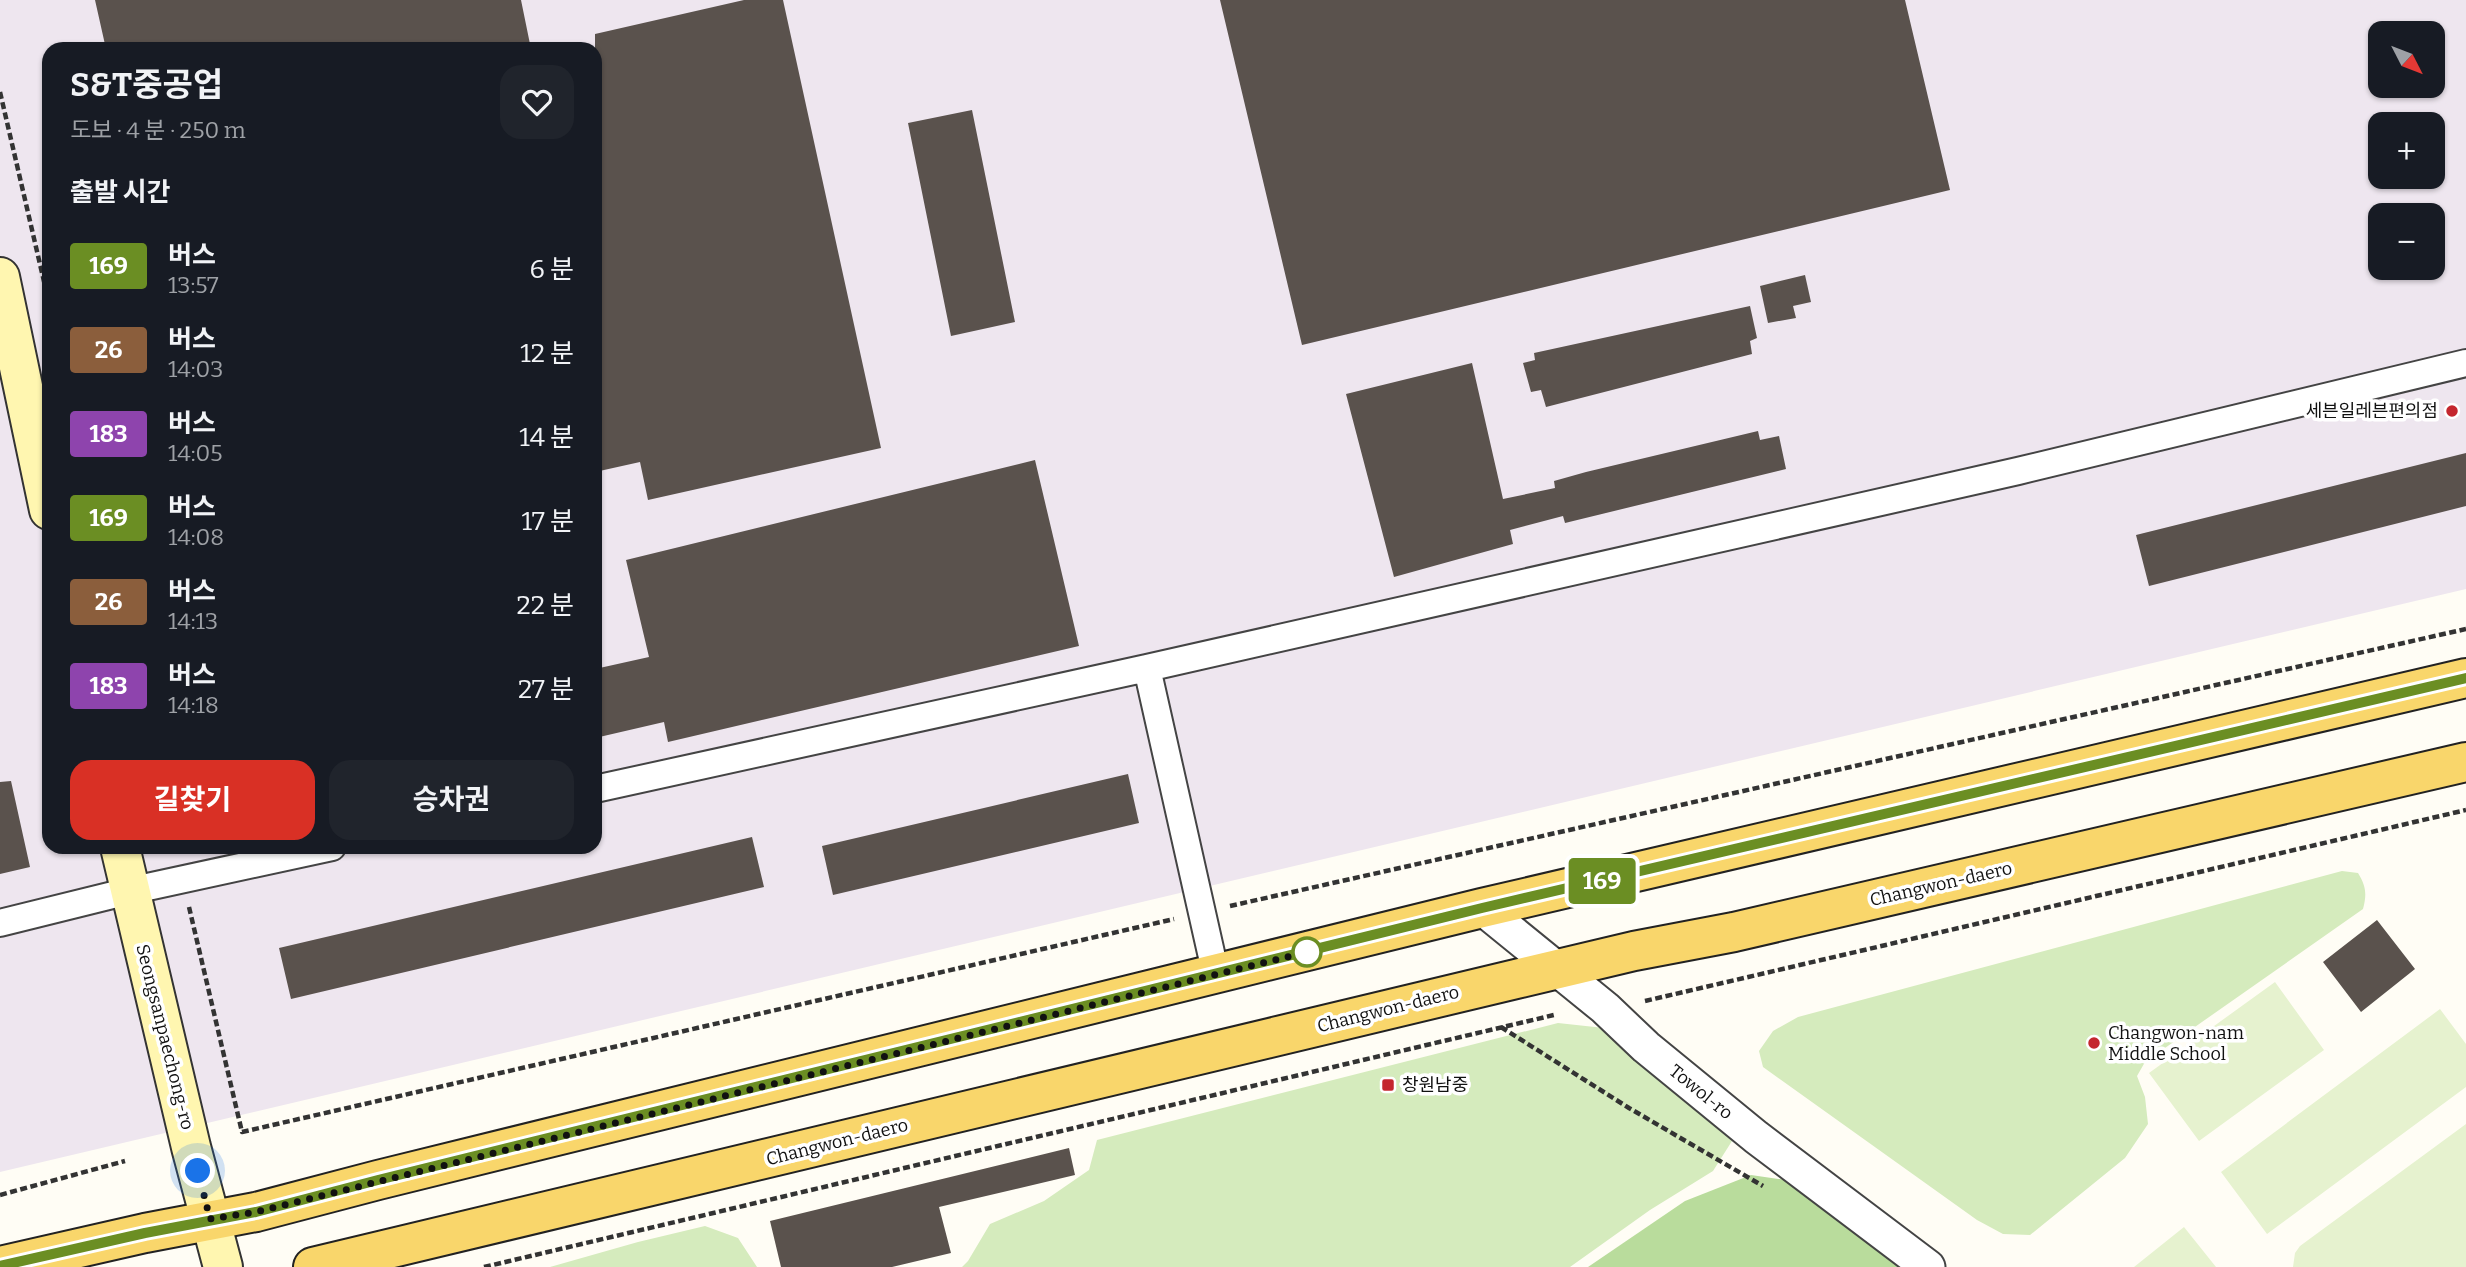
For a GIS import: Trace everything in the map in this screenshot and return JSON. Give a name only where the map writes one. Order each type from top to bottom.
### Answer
[{"type":"main road","points":[[0,277],[42,477]]},
{"type":"main road","points":[[0,1266],[312,1199],[378,1180],[1482,908],[2466,678]]},
{"type":"main road","name":"Changwon-daero","points":[[313,1267],[1634,951],[1734,932],[2466,762]]},
{"type":"main road","name":"Seongsanpaechong-ro","points":[[122,854],[223,1267]]},
{"type":"street","points":[[602,787],[2018,471],[2466,363]]},
{"type":"street","points":[[1147,667],[1216,975]]},
{"type":"street","points":[[0,923],[300,854]]},
{"type":"street","name":"Towol-ro","points":[[1482,908],[1766,1144],[1928,1267]]},
{"type":"path","points":[[0,92],[42,273]]},
{"type":"path","points":[[183,880],[242,1132],[1602,821],[2466,629]]},
{"type":"path","points":[[1644,1001],[2466,810]]},
{"type":"path","points":[[484,1267],[1554,1015]]},
{"type":"path","points":[[1501,1027],[1629,1108],[1769,1189]]},
{"type":"path","points":[[0,1195],[125,1161]]},
{"type":"shaded area","points":[[0,0],[2466,0],[2466,589],[0,1172]]},
{"type":"green space","points":[[2342,871],[2358,873],[2361,878],[2365,890],[2363,909],[2145,1062],[2137,1076],[2145,1097],[2148,1124],[2125,1158],[2030,1235],[2003,1234],[1977,1220],[1763,1067],[1759,1051],[1773,1031],[1798,1017]]},
{"type":"green space","points":[[2275,982],[2324,1050],[2199,1141],[2149,1073]]},
{"type":"green space","points":[[2440,1009],[2466,1044],[2466,1087],[2267,1234],[2221,1172]]},
{"type":"green space","points":[[1558,1023],[1604,1028],[1716,1108],[1732,1141],[1713,1171],[1650,1210],[1570,1267],[962,1267],[990,1224],[1044,1201],[1089,1170],[1097,1140]]},
{"type":"green space","points":[[2466,1124],[2466,1267],[2293,1267],[2295,1253],[2300,1246]]},
{"type":"green space","points":[[1751,1175],[1793,1181],[1901,1267],[1588,1267],[1685,1201]]},
{"type":"green space","points":[[705,1226],[738,1238],[757,1267],[550,1267],[638,1242]]},
{"type":"green space","points":[[2184,1227],[2216,1267],[2134,1267]]},
{"type":"building","points":[[95,0],[521,0],[530,42],[104,42]]},
{"type":"building","points":[[744,0],[783,0],[881,448],[648,500],[640,462],[602,470],[602,42],[595,42],[595,34]]},
{"type":"building","points":[[1220,0],[1905,0],[1950,190],[1302,345]]},
{"type":"building","points":[[972,110],[1015,322],[951,336],[908,123]]},
{"type":"building","points":[[1805,275],[1811,302],[1793,306],[1796,318],[1768,323],[1760,286]]},
{"type":"building","points":[[1750,306],[1757,338],[1750,341],[1752,354],[1546,407],[1541,390],[1531,392],[1523,363],[1535,360],[1534,353]]},
{"type":"building","points":[[1472,363],[1503,499],[1555,488],[1554,481],[1586,472],[1758,431],[1760,440],[1779,436],[1786,469],[1565,523],[1563,516],[1510,530],[1513,544],[1394,577],[1346,394]]},
{"type":"building","points":[[2466,453],[2466,506],[2149,586],[2136,535]]},
{"type":"building","points":[[1035,460],[1079,646],[668,742],[664,722],[602,736],[602,667],[649,657],[626,560]]},
{"type":"building","points":[[1128,774],[1139,823],[833,895],[822,846]]},
{"type":"building","points":[[11,781],[30,867],[0,874],[0,782]]},
{"type":"building","points":[[752,837],[764,887],[291,999],[279,948]]},
{"type":"building","points":[[2377,920],[2415,969],[2361,1012],[2323,962]]},
{"type":"building","points":[[1069,1148],[1075,1175],[939,1207],[951,1253],[892,1267],[781,1267],[770,1221]]},
{"type":"bus line","name":"169","points":[[0,1266],[312,1199],[378,1180],[1482,908],[2466,678]]},
{"type":"place","name":"세븐일레븐편의점","points":[[2452,411]]},
{"type":"place","name":"Changwon-nam Middle School","points":[[2094,1043]]},
{"type":"place","name":"창원남중","points":[[1388,1085]]},
{"type":"route","points":[[198,1171],[210,1219],[256,1212],[1315,950],[1307,952]]}]
